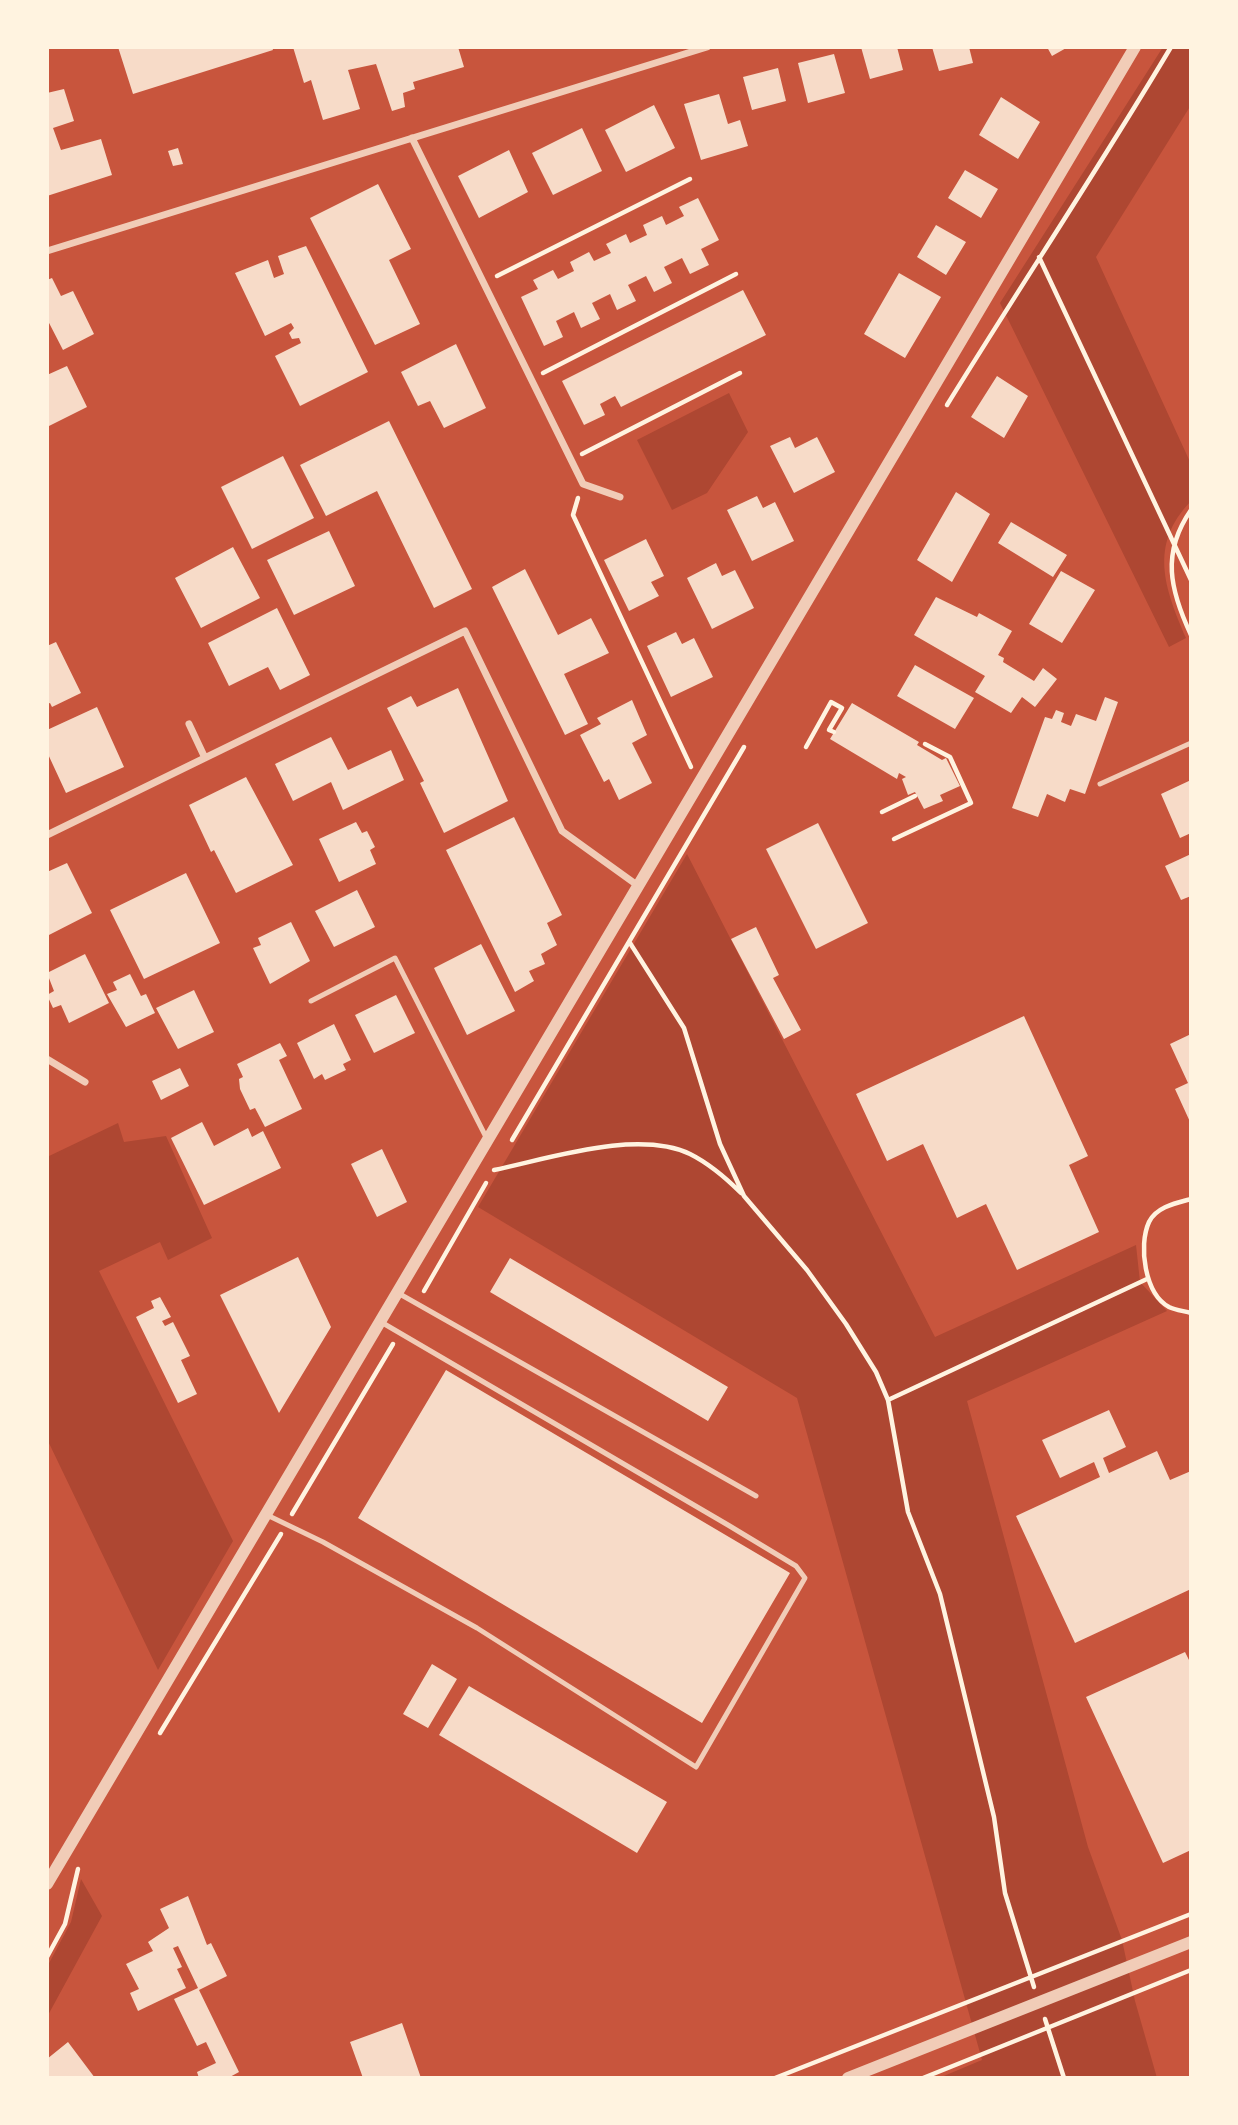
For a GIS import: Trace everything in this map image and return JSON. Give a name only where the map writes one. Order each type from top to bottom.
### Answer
[{"type":"street","points":[[47,251],[707,47]]},
{"type":"street","points":[[47,1884],[1135,47]]},
{"type":"street","points":[[412,138],[583,484],[620,497]]},
{"type":"street","points":[[47,835],[465,631],[562,831],[637,885]]},
{"type":"street","points":[[189,724],[205,758]]},
{"type":"street","points":[[47,1059],[85,1082]]},
{"type":"street","points":[[848,2078],[1191,1942]]},
{"type":"lane","points":[[1100,785],[1191,743]]},
{"type":"lane","points":[[311,1001],[395,958],[487,1139]]},
{"type":"lane","points":[[398,1293],[756,1496]]},
{"type":"lane","points":[[267,1515],[324,1542],[477,1628],[696,1768],[805,1578],[796,1566],[381,1322]]},
{"type":"path","points":[[943,411],[1039,257],[1090,184],[1171,47]]},
{"type":"path","points":[[484,283],[690,178]]},
{"type":"path","points":[[1039,257],[1191,580]]},
{"type":"path","points":[[531,379],[736,274]]},
{"type":"path","points":[[571,460],[740,373]]},
{"type":"path","points":[[583,484],[573,515],[698,783]]},
{"type":"path","points":[[1191,510],[1173,542],[1171,578],[1191,635]]},
{"type":"path","points":[[806,747],[831,702],[842,708],[829,730],[834,732]]},
{"type":"path","points":[[508,1146],[746,744]]},
{"type":"path","points":[[894,839],[971,803],[950,757],[925,744]]},
{"type":"path","points":[[881,812],[915,796]]},
{"type":"path","points":[[630,943],[684,1028],[720,1144],[744,1196]]},
{"type":"path","points":[[494,1170],[614,1146],[653,1146],[687,1153],[718,1170],[744,1196],[807,1270],[846,1324],[876,1372],[888,1400],[908,1512],[940,1594],[994,1817],[1005,1893],[1031,1977]]},
{"type":"path","points":[[417,1304],[501,1158]]},
{"type":"path","points":[[1191,1199],[1167,1206],[1149,1221],[1143,1249],[1147,1279],[1168,1307],[1191,1313]]},
{"type":"path","points":[[888,1400],[1147,1279]]},
{"type":"path","points":[[157,1738],[400,1333]]},
{"type":"path","points":[[47,1957],[65,1924],[78,1868],[86,1857]]},
{"type":"path","points":[[775,2078],[1191,1914]]},
{"type":"path","points":[[923,2078],[1191,1970]]},
{"type":"path","points":[[1048,2027],[1064,2078]]},
{"type":"shaded area","points":[[1163,47],[1191,47],[1191,105],[1096,257],[1191,464],[1191,501],[1169,534],[1164,568],[1172,602],[1186,638],[1169,647],[1000,303]]},
{"type":"shaded area","points":[[729,393],[748,432],[707,493],[672,510],[637,440]]},
{"type":"shaded area","points":[[687,854],[935,1337],[1136,1245],[1140,1282],[1167,1311],[967,1401],[1088,1847],[1122,1940],[1135,2001],[1157,2078],[939,2078],[982,2060],[797,1398],[478,1207]]},
{"type":"shaded area","points":[[118,1123],[124,1142],[166,1136],[212,1238],[168,1260],[160,1242],[99,1271],[233,1541],[158,1670],[47,1439],[47,1157]]},
{"type":"shaded area","points":[[81,1879],[102,1916],[47,2017],[47,1967],[71,1922]]},
{"type":"building","points":[[118,47],[272,47],[273,50],[133,94]]},
{"type":"building","points":[[293,47],[458,47],[464,67],[413,82],[415,89],[403,93],[405,107],[392,111],[376,64],[348,70],[360,109],[323,120],[311,80],[304,83]]},
{"type":"building","points":[[861,47],[897,47],[903,70],[870,79]]},
{"type":"building","points":[[932,47],[969,47],[973,63],[939,71]]},
{"type":"building","points":[[1047,47],[1068,47],[1052,56]]},
{"type":"building","points":[[834,54],[845,93],[808,103],[798,63]]},
{"type":"building","points":[[778,68],[786,101],[752,110],[743,77]]},
{"type":"building","points":[[64,89],[74,121],[53,128],[61,150],[101,139],[112,175],[47,196],[47,93]]},
{"type":"building","points":[[719,94],[728,124],[740,120],[748,146],[701,160],[684,104]]},
{"type":"building","points":[[1001,97],[1040,122],[1018,159],[979,135]]},
{"type":"building","points":[[654,105],[675,148],[626,172],[605,130]]},
{"type":"building","points":[[582,128],[602,171],[553,195],[532,153]]},
{"type":"building","points":[[178,148],[183,164],[173,166],[168,151]]},
{"type":"building","points":[[509,150],[528,192],[479,218],[458,176]]},
{"type":"building","points":[[965,170],[998,189],[981,218],[948,198]]},
{"type":"building","points":[[378,184],[411,249],[389,260],[420,324],[375,345],[310,218]]},
{"type":"building","points":[[698,198],[719,240],[701,249],[709,265],[690,274],[682,258],[664,267],[672,283],[654,292],[646,276],[628,285],[636,301],[617,310],[610,294],[592,303],[600,319],[581,328],[574,312],[556,321],[563,337],[544,346],[521,297],[538,289],[533,280],[553,270],[558,279],[574,271],[570,262],[589,252],[594,261],[611,253],[606,244],[626,234],[630,243],[647,235],[643,225],[662,216],[666,225],[684,216],[679,207]]},
{"type":"building","points":[[936,225],[966,242],[946,275],[917,257]]},
{"type":"building","points":[[306,246],[368,372],[300,406],[275,356],[301,343],[299,338],[292,339],[289,333],[294,328],[291,323],[265,336],[235,273],[268,260],[274,278],[284,274],[278,256]]},
{"type":"building","points":[[899,273],[941,297],[905,358],[864,334]]},
{"type":"building","points":[[52,278],[61,296],[73,291],[94,334],[63,350],[47,319],[47,280]]},
{"type":"building","points":[[743,290],[766,335],[621,407],[615,396],[600,404],[605,415],[584,425],[562,381]]},
{"type":"building","points":[[456,344],[486,408],[444,428],[430,401],[418,406],[401,372]]},
{"type":"building","points":[[67,366],[87,407],[47,427],[47,375]]},
{"type":"building","points":[[997,376],[1028,396],[1004,438],[971,417]]},
{"type":"building","points":[[389,421],[472,589],[434,608],[377,491],[326,516],[300,465]]},
{"type":"building","points":[[790,437],[795,448],[817,437],[835,472],[794,493],[770,446]]},
{"type":"building","points":[[283,456],[314,518],[252,549],[221,487]]},
{"type":"building","points":[[956,492],[990,514],[952,582],[917,560]]},
{"type":"building","points":[[757,496],[763,508],[775,502],[794,541],[752,561],[727,510]]},
{"type":"building","points":[[1011,522],[1067,555],[1053,577],[998,543]]},
{"type":"building","points":[[329,531],[355,586],[294,615],[267,560]]},
{"type":"building","points":[[646,539],[664,576],[651,582],[659,596],[629,611],[604,560]]},
{"type":"building","points":[[233,547],[260,598],[201,628],[175,578]]},
{"type":"building","points":[[716,563],[722,576],[735,570],[754,608],[712,629],[687,578]]},
{"type":"building","points":[[525,569],[558,635],[591,618],[609,653],[564,674],[588,724],[565,735],[492,587]]},
{"type":"building","points":[[1061,571],[1095,590],[1062,643],[1029,624]]},
{"type":"building","points":[[936,597],[977,617],[979,613],[1012,631],[998,655],[1004,658],[1003,662],[1034,681],[1043,668],[1057,679],[1035,707],[1022,697],[1011,713],[975,692],[985,676],[914,635]]},
{"type":"building","points":[[277,608],[310,675],[280,690],[268,667],[229,686],[208,643]]},
{"type":"building","points":[[676,632],[682,644],[694,638],[713,677],[671,697],[647,646]]},
{"type":"building","points":[[56,642],[81,693],[52,707],[50,703],[47,704],[47,646]]},
{"type":"building","points":[[915,665],[974,698],[955,729],[897,696]]},
{"type":"building","points":[[458,688],[508,801],[444,833],[420,783],[424,781],[387,708],[411,696],[417,707]]},
{"type":"building","points":[[1105,697],[1118,702],[1085,794],[1070,789],[1065,802],[1047,794],[1038,817],[1012,808],[1045,717],[1052,719],[1056,710],[1064,713],[1061,722],[1071,726],[1076,714],[1096,721]]},
{"type":"building","points":[[632,700],[647,735],[632,743],[652,783],[619,800],[609,779],[604,782],[580,735],[601,724],[597,718]]},
{"type":"building","points":[[852,703],[919,742],[917,745],[942,760],[946,758],[960,786],[940,795],[943,801],[924,809],[915,792],[908,795],[902,779],[906,777],[899,773],[897,779],[830,739]]},
{"type":"building","points":[[97,707],[124,767],[66,793],[47,752],[47,730]]},
{"type":"building","points":[[331,737],[348,770],[391,750],[404,780],[343,810],[331,782],[293,801],[275,764]]},
{"type":"building","points":[[246,777],[293,865],[236,893],[214,850],[211,852],[189,805]]},
{"type":"building","points":[[1191,780],[1191,833],[1180,838],[1161,794]]},
{"type":"building","points":[[514,817],[562,915],[547,923],[557,945],[541,954],[545,964],[529,971],[534,981],[515,992],[446,850]]},
{"type":"building","points":[[356,822],[362,833],[367,831],[375,847],[370,850],[376,864],[339,882],[319,839]]},
{"type":"building","points":[[818,823],[868,923],[816,949],[766,849]]},
{"type":"building","points":[[1191,854],[1191,896],[1181,900],[1165,866]]},
{"type":"building","points":[[67,863],[92,913],[47,936],[47,872]]},
{"type":"building","points":[[186,873],[220,943],[144,979],[110,910]]},
{"type":"building","points":[[357,890],[375,927],[334,947],[315,911]]},
{"type":"building","points":[[291,922],[310,961],[270,984],[253,948],[261,945],[258,938]]},
{"type":"building","points":[[756,927],[779,975],[773,978],[801,1030],[784,1039],[731,939]]},
{"type":"building","points":[[481,944],[515,1011],[467,1035],[434,968]]},
{"type":"building","points":[[85,954],[109,1003],[69,1023],[61,1005],[53,1008],[47,995],[54,991],[47,973]]},
{"type":"building","points":[[130,974],[141,996],[146,994],[155,1013],[126,1027],[107,994],[117,990],[113,982]]},
{"type":"building","points":[[194,990],[214,1032],[178,1049],[156,1008]]},
{"type":"building","points":[[396,995],[415,1033],[374,1053],[355,1015]]},
{"type":"building","points":[[1024,1016],[1088,1156],[1069,1165],[1099,1232],[1017,1270],[986,1204],[957,1218],[923,1144],[887,1161],[856,1094]]},
{"type":"building","points":[[334,1024],[351,1060],[343,1064],[346,1070],[325,1080],[322,1074],[314,1079],[297,1043]]},
{"type":"building","points":[[1191,1034],[1191,1124],[1175,1089],[1188,1083],[1170,1044]]},
{"type":"building","points":[[280,1043],[287,1056],[279,1060],[302,1109],[265,1127],[255,1108],[250,1110],[240,1089],[239,1079],[243,1077],[237,1064]]},
{"type":"building","points":[[180,1068],[189,1086],[161,1100],[152,1081]]},
{"type":"building","points":[[202,1122],[214,1146],[248,1128],[252,1137],[263,1131],[281,1168],[204,1205],[171,1138]]},
{"type":"building","points":[[382,1149],[407,1202],[377,1217],[351,1164]]},
{"type":"building","points":[[298,1257],[331,1327],[279,1413],[220,1295]]},
{"type":"building","points":[[510,1258],[728,1387],[708,1421],[490,1292]]},
{"type":"building","points":[[160,1297],[171,1317],[162,1321],[165,1326],[173,1322],[190,1356],[181,1360],[197,1394],[178,1403],[136,1317],[154,1308],[151,1301]]},
{"type":"building","points":[[446,1370],[790,1573],[702,1723],[358,1518]]},
{"type":"building","points":[[1109,1410],[1126,1447],[1103,1458],[1109,1473],[1157,1451],[1170,1480],[1191,1471],[1191,1589],[1075,1643],[1016,1516],[1100,1477],[1094,1462],[1060,1478],[1042,1440]]},
{"type":"building","points":[[1185,1652],[1191,1664],[1191,1850],[1163,1863],[1086,1697]]},
{"type":"building","points":[[432,1664],[457,1679],[428,1728],[403,1714]]},
{"type":"building","points":[[469,1686],[667,1802],[637,1853],[439,1735]]},
{"type":"building","points":[[188,1896],[207,1945],[211,1943],[227,1976],[199,1990],[239,2072],[228,2078],[199,2078],[197,2072],[216,2063],[206,2042],[197,2046],[174,1999],[198,1988],[178,1946],[173,1948],[182,1967],[177,1969],[186,1988],[138,2011],[130,1993],[139,1989],[126,1964],[153,1951],[148,1942],[169,1928],[160,1909]]},
{"type":"building","points":[[402,2023],[421,2078],[363,2078],[350,2042]]},
{"type":"building","points":[[68,2042],[95,2078],[47,2078],[47,2059]]}]
